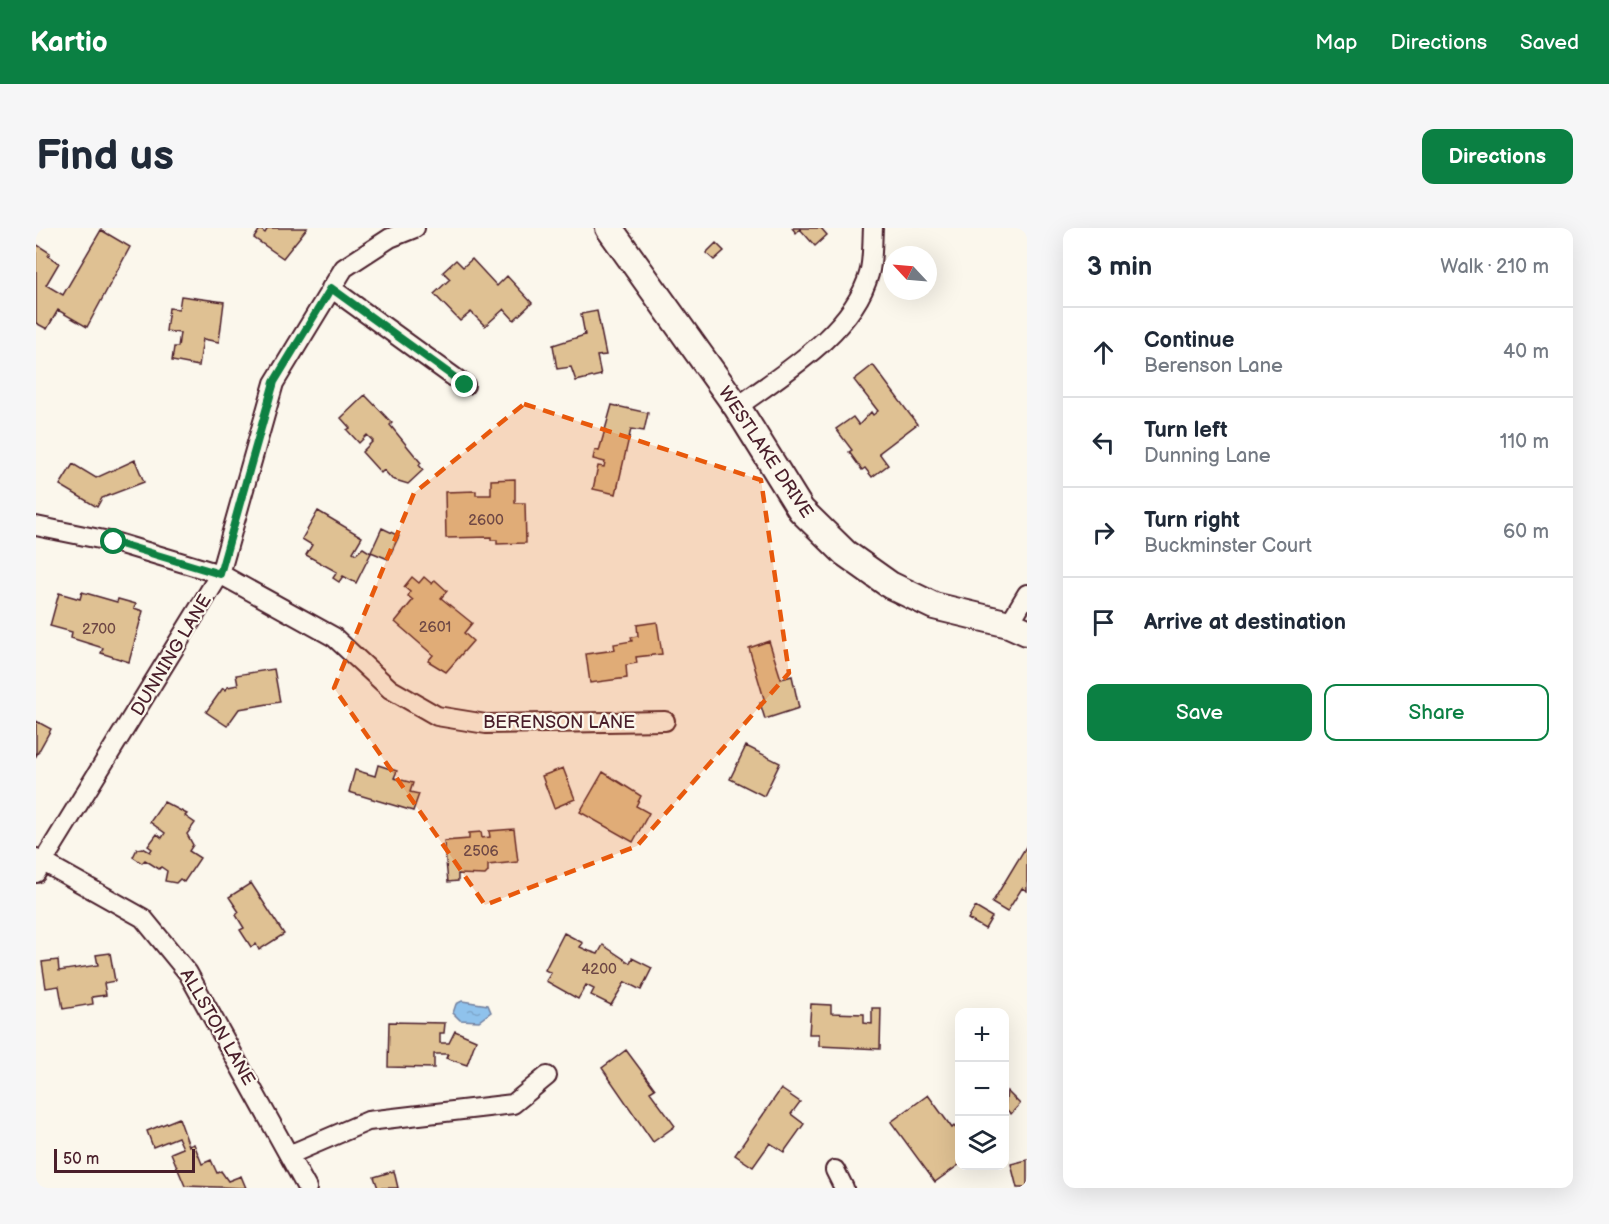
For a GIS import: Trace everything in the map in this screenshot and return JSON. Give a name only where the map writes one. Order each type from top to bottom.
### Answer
[{"type":"street","name":"DUNNING LANE","points":[[39,864],[220,574],[274,382],[344,268],[390,238],[415,228]]},
{"type":"street","name":"WESTLAKE DRIVE","points":[[609,228],[737,407],[801,510],[844,553],[890,585],[934,606],[1018,628],[1027,594]]},
{"type":"street","points":[[737,407],[800,361],[849,315],[869,274],[873,228]]},
{"type":"street","points":[[331,288],[465,385]]},
{"type":"street","name":"BERENSON LANE","points":[[36,526],[114,542],[220,574],[334,637],[390,689],[437,716],[486,724],[665,721]]},
{"type":"street","name":"ALLSTON LANE","points":[[39,864],[143,918],[188,973],[291,1154],[307,1188]]},
{"type":"street","points":[[291,1154],[368,1120],[513,1104],[547,1076]]},
{"type":"street","points":[[835,1170],[844,1188]]},
{"type":"highlighted area","points":[[524,404],[761,480],[789,673],[637,846],[485,905],[334,688],[414,493]]},
{"type":"water","points":[[462,1001],[488,1005],[491,1012],[479,1021],[460,1020],[453,1013],[456,1004]]},
{"type":"building","points":[[268,228],[307,228],[283,258],[254,238],[260,229],[265,233]]},
{"type":"building","points":[[792,228],[821,228],[827,235],[815,246],[800,229],[796,233]]},
{"type":"building","points":[[101,230],[130,247],[87,327],[58,310],[47,329],[36,323],[36,244],[50,253],[48,256],[59,263],[46,285],[63,295]]},
{"type":"building","points":[[716,243],[724,251],[714,260],[706,253]]},
{"type":"building","points":[[472,259],[497,286],[507,276],[532,303],[514,320],[504,309],[485,326],[471,312],[460,321],[434,294],[450,279],[443,272],[456,260],[463,267]]},
{"type":"building","points":[[181,296],[224,302],[219,342],[203,339],[199,366],[172,361],[174,347],[178,347],[180,333],[166,331],[169,308],[179,309]]},
{"type":"building","points":[[597,311],[606,355],[597,356],[601,375],[576,381],[571,367],[557,369],[553,345],[585,335],[581,314]]},
{"type":"building","points":[[873,365],[917,424],[879,453],[888,465],[872,477],[865,468],[862,470],[849,452],[852,450],[836,429],[853,417],[859,425],[871,412],[873,415],[878,411],[854,380]]},
{"type":"building","points":[[365,395],[392,423],[390,425],[421,463],[419,465],[423,470],[408,484],[392,479],[384,470],[381,473],[362,452],[373,441],[367,435],[359,443],[347,430],[350,428],[341,418]]},
{"type":"building","points":[[612,405],[648,413],[644,431],[631,429],[616,494],[593,489],[598,466],[604,467],[605,462],[593,459],[595,450],[599,451]]},
{"type":"building","points":[[135,460],[144,482],[102,498],[97,507],[60,485],[73,464],[96,478]]},
{"type":"building","points":[[515,479],[515,503],[525,503],[526,543],[497,544],[497,540],[491,540],[491,537],[446,538],[445,492],[476,491],[476,495],[491,495],[491,480]]},
{"type":"building","points":[[318,511],[362,537],[353,552],[356,554],[363,548],[371,553],[356,583],[343,576],[339,582],[333,578],[337,572],[306,555],[312,545],[302,539]]},
{"type":"building","points":[[382,528],[399,536],[388,559],[371,552]]},
{"type":"building","points":[[412,577],[419,583],[424,577],[432,584],[435,580],[447,591],[441,598],[472,623],[464,633],[473,641],[446,672],[428,661],[433,655],[395,622],[413,600],[408,596],[410,592],[404,587]]},
{"type":"building","points":[[82,592],[117,602],[118,599],[136,604],[134,608],[143,611],[129,662],[101,653],[103,648],[71,638],[72,632],[50,626],[59,593],[80,599]]},
{"type":"building","points":[[657,622],[662,654],[636,657],[637,663],[626,665],[627,678],[590,683],[586,654],[615,650],[614,644],[632,641],[631,637],[638,636],[637,625]]},
{"type":"building","points":[[769,641],[781,679],[792,676],[799,708],[765,719],[760,703],[765,702],[749,648]]},
{"type":"building","points":[[274,669],[280,702],[239,709],[227,726],[206,712],[223,688],[225,690],[238,685],[236,675]]},
{"type":"building","points":[[36,721],[51,729],[36,756]]},
{"type":"building","points":[[746,746],[780,763],[764,796],[730,779]]},
{"type":"building","points":[[378,765],[397,771],[394,778],[413,783],[410,792],[419,794],[413,811],[349,792],[355,770],[375,776]]},
{"type":"building","points":[[563,768],[575,799],[554,808],[542,776]]},
{"type":"building","points":[[603,772],[641,796],[636,806],[649,813],[633,842],[580,812]]},
{"type":"building","points":[[164,802],[187,814],[185,816],[195,823],[187,834],[193,845],[189,851],[200,858],[184,882],[180,879],[176,883],[165,881],[167,871],[145,860],[142,863],[133,857],[137,849],[143,848],[150,852],[152,849],[148,846],[157,834],[162,838],[165,833],[150,822]]},
{"type":"building","points":[[514,829],[518,862],[488,865],[488,872],[485,875],[458,874],[458,881],[448,882],[444,841],[469,839],[469,833],[481,832],[482,838],[490,837],[489,831]]},
{"type":"building","points":[[1027,845],[1027,891],[1022,888],[1007,912],[992,903]]},
{"type":"building","points":[[251,883],[284,934],[259,950],[256,944],[251,947],[240,930],[244,928],[236,915],[239,912],[229,897]]},
{"type":"building","points":[[975,907],[992,917],[985,929],[968,919]]},
{"type":"building","points":[[564,933],[583,943],[580,947],[589,951],[598,954],[603,945],[630,963],[632,958],[652,968],[641,990],[625,982],[611,1005],[591,995],[594,989],[586,985],[578,999],[546,981],[551,973],[545,970]]},
{"type":"building","points":[[110,953],[115,981],[104,983],[106,995],[92,997],[93,1004],[63,1009],[59,986],[46,988],[42,962],[58,960],[59,971],[98,965],[96,955]]},
{"type":"building","points":[[811,1004],[831,1005],[831,1013],[864,1014],[864,1023],[872,1024],[872,1008],[881,1008],[880,1049],[819,1046],[819,1034],[809,1034]]},
{"type":"building","points":[[389,1022],[445,1023],[444,1033],[440,1033],[440,1043],[449,1043],[455,1031],[476,1040],[467,1065],[446,1058],[448,1054],[434,1054],[434,1068],[388,1067]]},
{"type":"building","points":[[626,1050],[655,1089],[650,1092],[675,1126],[653,1142],[602,1068]]},
{"type":"building","points":[[781,1089],[800,1102],[791,1114],[804,1124],[784,1152],[770,1143],[753,1167],[735,1155]]},
{"type":"building","points":[[1009,1093],[1020,1104],[1011,1114],[1009,1112]]},
{"type":"building","points":[[928,1095],[952,1128],[955,1127],[955,1168],[935,1182],[891,1122]]},
{"type":"building","points":[[179,1118],[189,1146],[194,1144],[202,1164],[211,1160],[217,1173],[221,1171],[228,1181],[241,1176],[246,1188],[185,1186],[171,1153],[183,1148],[178,1137],[153,1147],[147,1131]]},
{"type":"building","points":[[1027,1160],[1027,1188],[1017,1188],[1011,1164]]},
{"type":"building","points":[[394,1171],[398,1188],[378,1188],[374,1177]]},
{"type":"route","points":[[114,542],[220,574],[274,382],[331,288],[465,385]]}]
